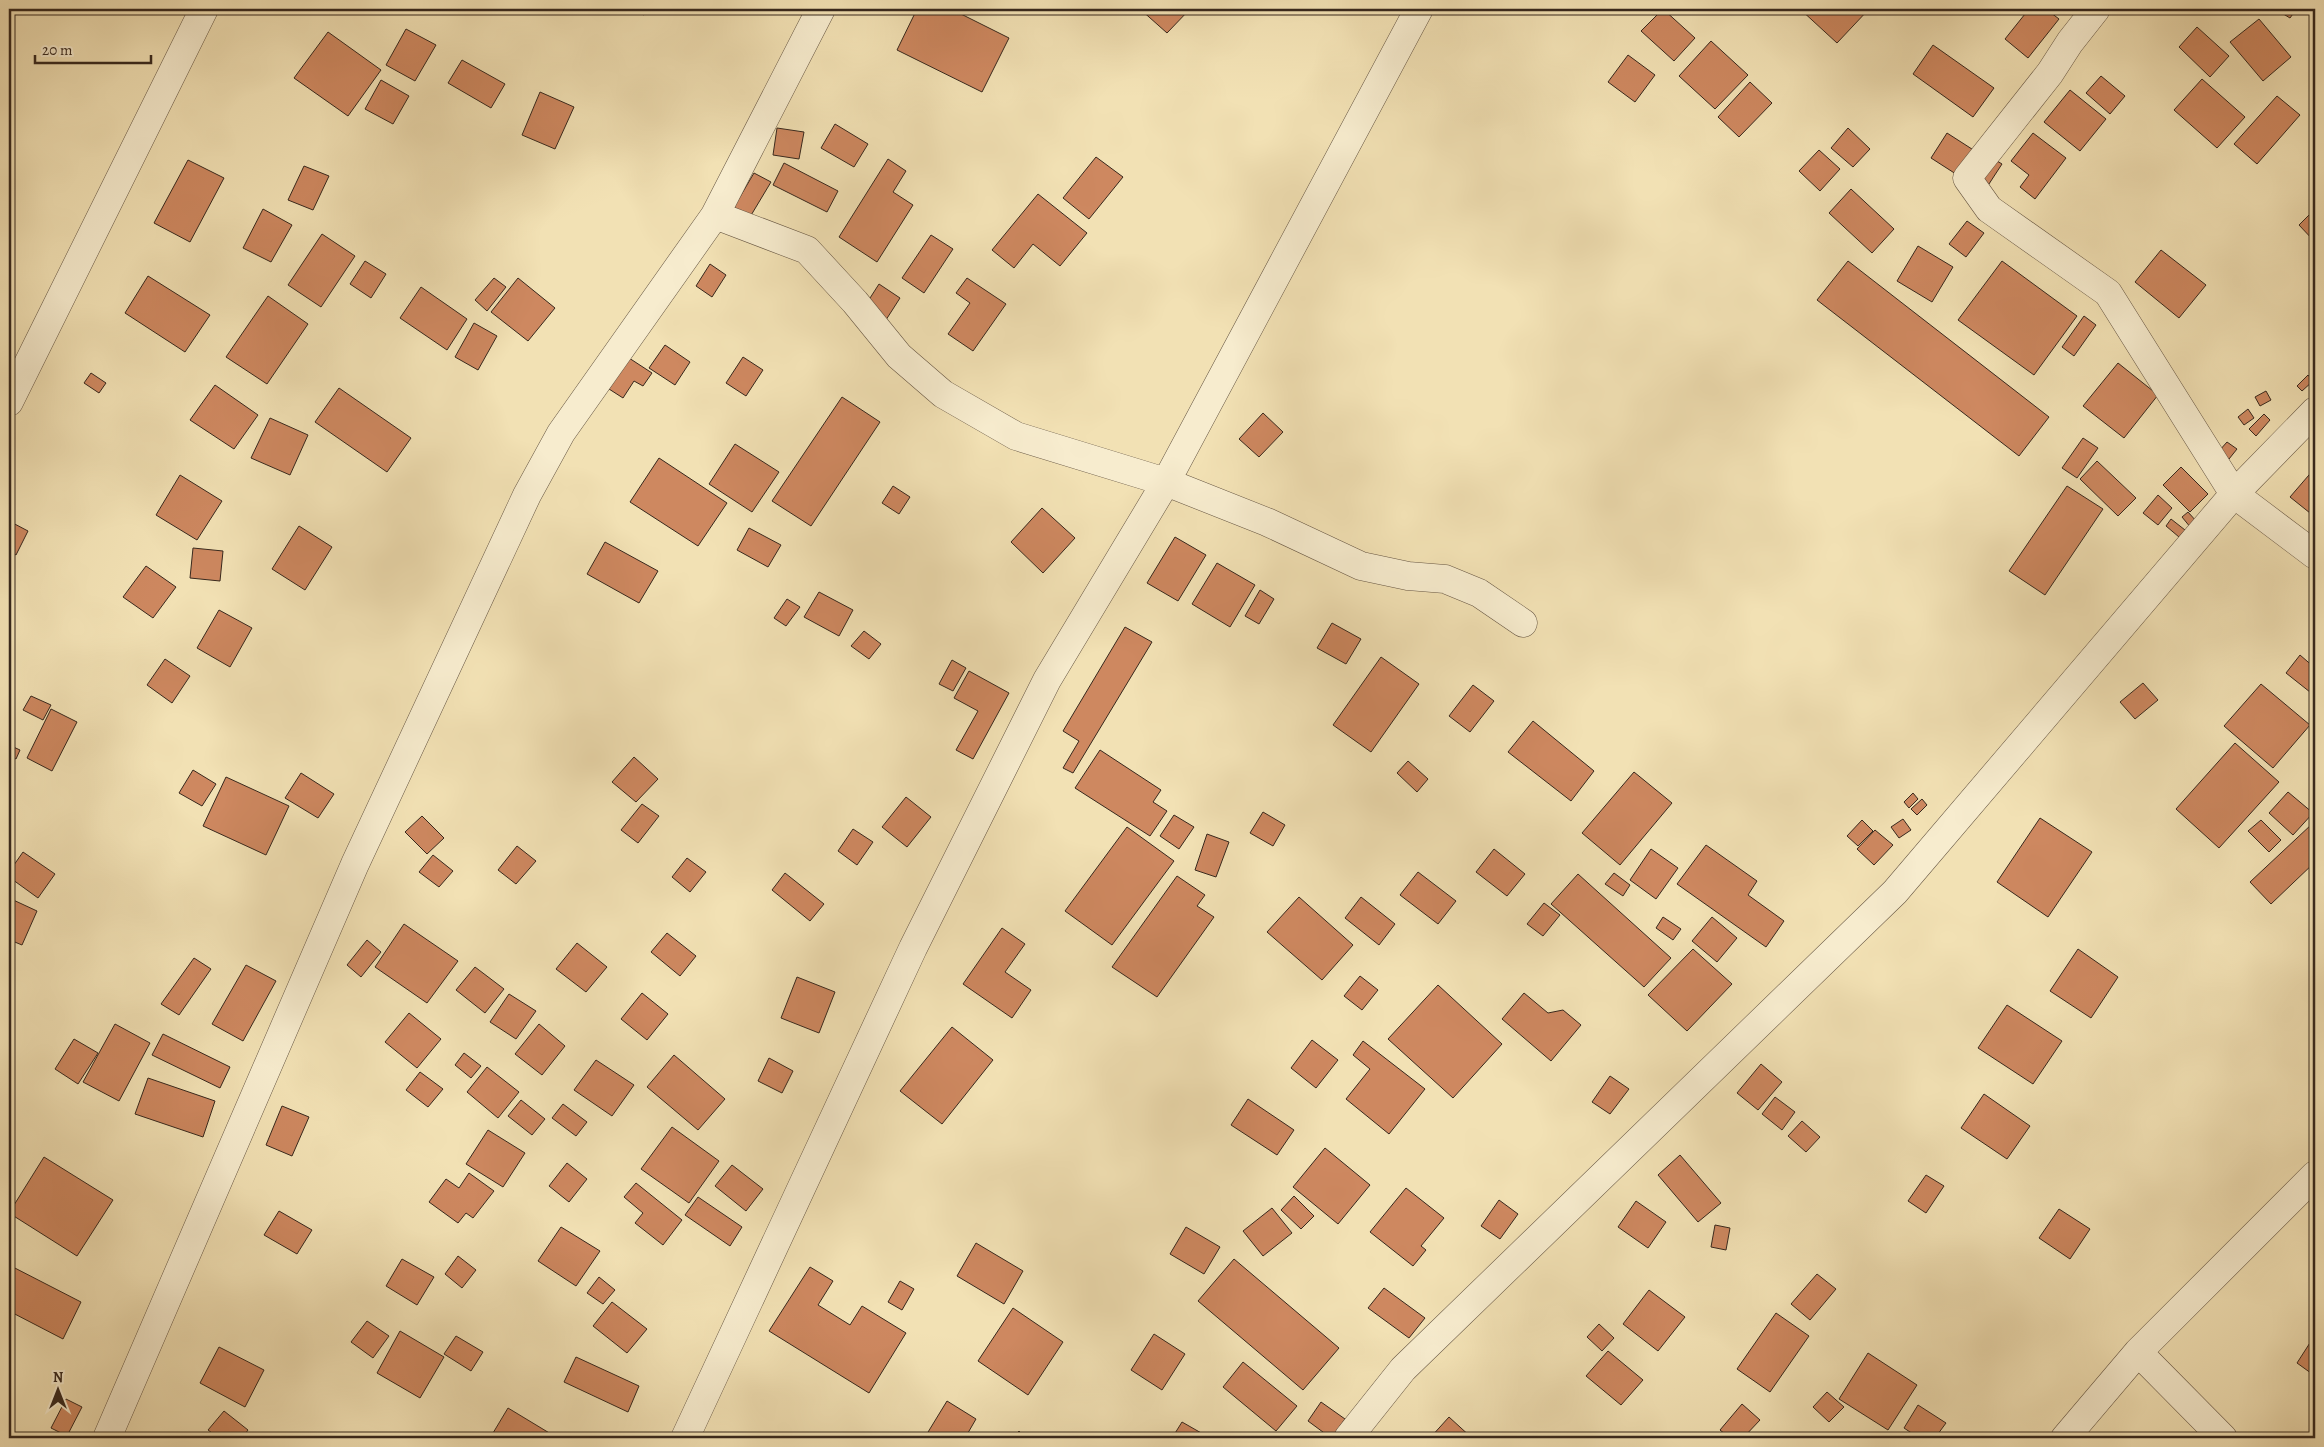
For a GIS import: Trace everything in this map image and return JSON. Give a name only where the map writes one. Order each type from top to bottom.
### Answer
[{"type":"street","points":[[9,402],[204,9]]},
{"type":"street","points":[[107,1438],[355,864],[527,495],[562,432],[716,215],[821,9]]},
{"type":"street","points":[[685,1438],[913,948],[1047,680],[1166,482],[1419,9]]},
{"type":"street","points":[[2096,9],[2070,42],[2050,73],[1967,178],[1989,209],[2108,293],[2234,494],[2315,555]]},
{"type":"street","points":[[716,215],[807,250],[855,302],[899,356],[943,394],[1016,436],[1166,482],[1267,522],[1361,566],[1408,576],[1445,579],[1479,593],[1524,623]]},
{"type":"street","points":[[1348,1438],[1403,1369],[1895,892],[2234,494],[2315,411]]},
{"type":"street","points":[[2065,1438],[2138,1352],[2315,1175]]},
{"type":"street","points":[[2138,1352],[2223,1438]]},
{"type":"building","points":[[634,9],[648,9],[644,15]]},
{"type":"building","points":[[917,9],[951,9],[1009,38],[982,92],[897,50]]},
{"type":"building","points":[[1140,9],[1190,9],[1167,33]]},
{"type":"building","points":[[1663,9],[1695,38],[1674,61],[1641,31]]},
{"type":"building","points":[[1800,9],[1869,9],[1837,43]]},
{"type":"building","points":[[2029,9],[2046,9],[2059,19],[2028,58],[2005,39]]},
{"type":"building","points":[[2275,9],[2292,9],[2295,11],[2290,18]]},
{"type":"building","points":[[2259,19],[2291,57],[2263,81],[2230,42]]},
{"type":"building","points":[[2197,27],[2229,56],[2210,77],[2179,47]]},
{"type":"building","points":[[406,29],[436,45],[415,81],[386,65]]},
{"type":"building","points":[[328,32],[381,70],[348,116],[294,78]]},
{"type":"building","points":[[1711,41],[1748,75],[1715,109],[1679,76]]},
{"type":"building","points":[[1933,45],[1994,88],[1973,117],[1913,74]]},
{"type":"building","points":[[1628,55],[1655,75],[1635,102],[1608,82]]},
{"type":"building","points":[[462,60],[505,84],[491,108],[448,83]]},
{"type":"building","points":[[2101,76],[2125,96],[2110,114],[2086,93]]},
{"type":"building","points":[[2202,79],[2245,117],[2217,148],[2174,110]]},
{"type":"building","points":[[381,80],[409,96],[393,124],[365,109]]},
{"type":"building","points":[[1750,82],[1772,103],[1739,137],[1718,117]]},
{"type":"building","points":[[2070,90],[2106,119],[2080,151],[2044,122]]},
{"type":"building","points":[[540,92],[574,107],[555,149],[522,135]]},
{"type":"building","points":[[2277,96],[2300,115],[2257,164],[2234,144]]},
{"type":"building","points":[[835,124],[868,144],[854,167],[821,148]]},
{"type":"building","points":[[777,128],[804,132],[799,159],[773,155]]},
{"type":"building","points":[[1848,128],[1870,149],[1853,167],[1831,148]]},
{"type":"building","points":[[1947,133],[1975,151],[1959,176],[1931,158]]},
{"type":"building","points":[[2033,133],[2066,158],[2035,199],[2020,187],[2029,175],[2011,161]]},
{"type":"building","points":[[1819,150],[1840,169],[1820,191],[1799,171]]},
{"type":"building","points":[[1989,156],[2002,164],[1987,187],[1975,179]]},
{"type":"building","points":[[1096,157],[1123,177],[1089,219],[1063,198]]},
{"type":"building","points":[[888,159],[906,171],[893,192],[913,205],[877,262],[839,237]]},
{"type":"building","points":[[188,160],[224,178],[190,242],[154,223]]},
{"type":"building","points":[[784,163],[838,191],[827,212],[773,185]]},
{"type":"building","points":[[304,166],[329,176],[313,210],[288,200]]},
{"type":"building","points":[[754,173],[771,182],[750,217],[734,207]]},
{"type":"building","points":[[1851,189],[1894,229],[1872,253],[1829,213]]},
{"type":"building","points":[[1038,194],[1087,233],[1060,266],[1033,244],[1014,268],[992,250]]},
{"type":"building","points":[[263,209],[292,225],[271,262],[243,248]]},
{"type":"building","points":[[2315,209],[2315,242],[2299,225]]},
{"type":"building","points":[[1967,221],[1984,233],[1966,257],[1949,244]]},
{"type":"building","points":[[322,234],[355,256],[321,307],[288,285]]},
{"type":"building","points":[[931,235],[953,249],[924,293],[902,278]]},
{"type":"building","points":[[1918,246],[1953,267],[1932,302],[1897,281]]},
{"type":"building","points":[[2161,250],[2206,285],[2179,318],[2135,282]]},
{"type":"building","points":[[365,261],[386,274],[371,298],[350,284]]},
{"type":"building","points":[[1848,261],[2049,417],[2019,456],[1817,300]]},
{"type":"building","points":[[2002,261],[2077,316],[2034,375],[1958,320]]},
{"type":"building","points":[[710,264],[726,275],[712,297],[696,286]]},
{"type":"building","points":[[148,276],[210,315],[185,352],[125,313]]},
{"type":"building","points":[[494,278],[506,287],[487,311],[475,300]]},
{"type":"building","points":[[518,278],[555,308],[528,341],[491,312]]},
{"type":"building","points":[[967,278],[1006,304],[973,351],[948,334],[970,303],[956,293]]},
{"type":"building","points":[[879,284],[900,298],[884,323],[863,309]]},
{"type":"building","points":[[421,287],[467,319],[447,350],[400,318]]},
{"type":"building","points":[[268,296],[308,324],[267,384],[226,357]]},
{"type":"building","points":[[2084,316],[2096,325],[2074,356],[2062,347]]},
{"type":"building","points":[[474,323],[497,336],[478,370],[455,357]]},
{"type":"building","points":[[665,345],[690,362],[675,385],[649,368]]},
{"type":"building","points":[[743,357],[763,370],[746,396],[726,383]]},
{"type":"building","points":[[629,358],[652,373],[643,386],[634,381],[623,398],[609,389]]},
{"type":"building","points":[[2118,363],[2158,395],[2124,438],[2083,406]]},
{"type":"building","points":[[91,373],[106,383],[99,393],[84,383]]},
{"type":"building","points":[[2308,375],[2313,381],[2302,391],[2297,386]]},
{"type":"building","points":[[215,385],[258,415],[234,449],[190,420]]},
{"type":"building","points":[[339,388],[411,438],[387,472],[315,422]]},
{"type":"building","points":[[2266,391],[2271,400],[2260,406],[2255,397]]},
{"type":"building","points":[[842,397],[880,422],[811,526],[772,501]]},
{"type":"building","points":[[2248,409],[2254,418],[2244,425],[2238,417]]},
{"type":"building","points":[[1263,413],[1283,432],[1259,457],[1239,439]]},
{"type":"building","points":[[2264,414],[2270,420],[2256,436],[2249,429]]},
{"type":"building","points":[[270,418],[308,435],[290,475],[251,458]]},
{"type":"building","points":[[2083,438],[2098,448],[2077,478],[2062,468]]},
{"type":"building","points":[[2227,442],[2237,449],[2229,459],[2219,451]]},
{"type":"building","points":[[735,444],[779,472],[752,512],[709,484]]},
{"type":"building","points":[[659,458],[727,503],[698,546],[630,502]]},
{"type":"building","points":[[2097,461],[2136,498],[2118,516],[2080,479]]},
{"type":"building","points":[[2181,467],[2208,494],[2190,512],[2163,485]]},
{"type":"building","points":[[2315,468],[2315,517],[2290,497]]},
{"type":"building","points":[[180,475],[222,501],[197,540],[156,515]]},
{"type":"building","points":[[893,486],[910,497],[899,514],[882,503]]},
{"type":"building","points":[[2067,486],[2103,509],[2045,595],[2009,571]]},
{"type":"building","points":[[2158,495],[2172,508],[2158,525],[2143,513]]},
{"type":"building","points":[[1042,508],[1075,538],[1043,573],[1011,542]]},
{"type":"building","points":[[2188,512],[2197,522],[2191,528],[2182,517]]},
{"type":"building","points":[[2171,519],[2185,530],[2179,537],[2166,526]]},
{"type":"building","points":[[9,521],[28,531],[16,555],[9,551]]},
{"type":"building","points":[[299,526],[332,547],[305,590],[272,569]]},
{"type":"building","points":[[749,528],[781,545],[768,567],[737,550]]},
{"type":"building","points":[[1175,537],[1206,555],[1178,601],[1147,583]]},
{"type":"building","points":[[605,542],[658,571],[639,603],[587,574]]},
{"type":"building","points":[[193,548],[223,551],[220,581],[190,578]]},
{"type":"building","points":[[1217,563],[1255,585],[1230,627],[1192,604]]},
{"type":"building","points":[[146,566],[176,587],[153,618],[123,597]]},
{"type":"building","points":[[1260,590],[1274,599],[1259,624],[1245,616]]},
{"type":"building","points":[[819,592],[853,610],[839,636],[804,617]]},
{"type":"building","points":[[787,599],[800,607],[786,626],[774,618]]},
{"type":"building","points":[[219,610],[252,628],[230,667],[197,648]]},
{"type":"building","points":[[1332,623],[1361,639],[1346,664],[1317,648]]},
{"type":"building","points":[[1125,627],[1152,642],[1073,773],[1063,768],[1079,741],[1063,731]]},
{"type":"building","points":[[864,631],[881,644],[869,659],[851,646]]},
{"type":"building","points":[[2300,655],[2315,668],[2315,696],[2286,673]]},
{"type":"building","points":[[1381,657],[1419,684],[1371,752],[1333,725]]},
{"type":"building","points":[[165,659],[190,676],[172,703],[147,685]]},
{"type":"building","points":[[952,660],[966,668],[953,691],[939,684]]},
{"type":"building","points":[[969,671],[1009,693],[973,759],[956,750],[978,711],[954,698]]},
{"type":"building","points":[[2143,683],[2158,700],[2135,719],[2120,702]]},
{"type":"building","points":[[2261,684],[2310,725],[2273,768],[2224,726]]},
{"type":"building","points":[[1473,685],[1494,701],[1470,732],[1449,716]]},
{"type":"building","points":[[31,696],[51,705],[43,720],[23,710]]},
{"type":"building","points":[[51,709],[77,722],[52,771],[27,758]]},
{"type":"building","points":[[1533,721],[1594,771],[1571,801],[1508,752]]},
{"type":"building","points":[[2235,743],[2279,782],[2219,848],[2176,809]]},
{"type":"building","points":[[9,745],[20,750],[16,759],[9,755]]},
{"type":"building","points":[[1100,750],[1161,790],[1153,802],[1167,811],[1150,836],[1075,788]]},
{"type":"building","points":[[634,757],[658,779],[636,802],[612,782]]},
{"type":"building","points":[[1408,761],[1428,779],[1417,792],[1397,773]]},
{"type":"building","points":[[193,770],[216,784],[202,806],[179,793]]},
{"type":"building","points":[[1634,772],[1672,803],[1620,865],[1582,833]]},
{"type":"building","points":[[301,773],[334,794],[318,818],[285,798]]},
{"type":"building","points":[[226,777],[289,806],[266,855],[203,826]]},
{"type":"building","points":[[2288,792],[2313,813],[2293,835],[2269,813]]},
{"type":"building","points":[[1913,793],[1918,799],[1909,808],[1904,802]]},
{"type":"building","points":[[906,797],[931,817],[907,847],[882,827]]},
{"type":"building","points":[[1922,799],[1927,805],[1917,815],[1911,809]]},
{"type":"building","points":[[642,804],[659,816],[638,843],[621,830]]},
{"type":"building","points":[[1263,812],[1285,825],[1273,846],[1250,833]]},
{"type":"building","points":[[1174,815],[1194,827],[1179,849],[1160,836]]},
{"type":"building","points":[[422,816],[444,838],[427,854],[405,832]]},
{"type":"building","points":[[2040,818],[2092,852],[2048,917],[1997,882]]},
{"type":"building","points":[[1903,819],[1911,830],[1899,838],[1891,827]]},
{"type":"building","points":[[1862,820],[1873,831],[1858,846],[1847,836]]},
{"type":"building","points":[[2261,820],[2281,840],[2269,852],[2248,831]]},
{"type":"building","points":[[2312,824],[2315,827],[2315,862],[2271,904],[2250,882]]},
{"type":"building","points":[[1127,827],[1174,861],[1112,945],[1065,911]]},
{"type":"building","points":[[853,829],[873,842],[857,865],[838,851]]},
{"type":"building","points":[[1875,830],[1893,845],[1874,865],[1857,849]]},
{"type":"building","points":[[1207,834],[1229,842],[1216,877],[1195,870]]},
{"type":"building","points":[[1706,845],[1757,881],[1748,895],[1784,921],[1766,947],[1677,884]]},
{"type":"building","points":[[517,846],[536,861],[516,884],[498,870]]},
{"type":"building","points":[[1494,849],[1525,874],[1507,896],[1476,872]]},
{"type":"building","points":[[1651,849],[1678,868],[1656,899],[1630,880]]},
{"type":"building","points":[[23,852],[55,874],[38,898],[9,877],[9,872]]},
{"type":"building","points":[[433,855],[453,871],[439,887],[419,872]]},
{"type":"building","points":[[687,858],[706,872],[690,892],[672,877]]},
{"type":"building","points":[[1418,872],[1456,901],[1438,924],[1400,895]]},
{"type":"building","points":[[785,873],[824,904],[810,921],[772,890]]},
{"type":"building","points":[[1614,873],[1630,885],[1623,896],[1605,884]]},
{"type":"building","points":[[1578,874],[1671,958],[1644,987],[1551,904]]},
{"type":"building","points":[[1177,876],[1205,895],[1197,906],[1214,917],[1157,997],[1112,967]]},
{"type":"building","points":[[1299,897],[1353,945],[1322,980],[1267,932]]},
{"type":"building","points":[[1361,897],[1395,924],[1379,945],[1345,918]]},
{"type":"building","points":[[9,898],[37,911],[22,945],[10,940],[9,943]]},
{"type":"building","points":[[1544,903],[1560,915],[1543,936],[1527,924]]},
{"type":"building","points":[[1663,917],[1681,929],[1673,940],[1656,928]]},
{"type":"building","points":[[1712,917],[1737,938],[1717,962],[1692,941]]},
{"type":"building","points":[[404,924],[458,961],[427,1003],[375,967]]},
{"type":"building","points":[[1002,928],[1025,944],[1005,972],[1031,990],[1012,1018],[963,984]]},
{"type":"building","points":[[667,933],[696,956],[680,976],[651,952]]},
{"type":"building","points":[[367,940],[381,952],[361,977],[347,965]]},
{"type":"building","points":[[577,943],[607,967],[586,992],[556,969]]},
{"type":"building","points":[[1693,949],[1732,984],[1687,1031],[1648,995]]},
{"type":"building","points":[[2078,949],[2118,977],[2091,1018],[2050,991]]},
{"type":"building","points":[[194,958],[211,969],[179,1015],[161,1004]]},
{"type":"building","points":[[246,965],[276,981],[243,1041],[212,1024]]},
{"type":"building","points":[[475,967],[504,989],[485,1013],[456,990]]},
{"type":"building","points":[[1360,976],[1378,990],[1362,1010],[1344,996]]},
{"type":"building","points":[[797,977],[835,992],[819,1033],[781,1018]]},
{"type":"building","points":[[1438,985],[1502,1044],[1453,1098],[1388,1039]]},
{"type":"building","points":[[642,993],[668,1014],[647,1040],[621,1019]]},
{"type":"building","points":[[1524,993],[1548,1013],[1563,1010],[1581,1025],[1551,1061],[1502,1019]]},
{"type":"building","points":[[509,994],[536,1011],[516,1039],[490,1022]]},
{"type":"building","points":[[2007,1005],[2062,1041],[2033,1084],[1978,1048]]},
{"type":"building","points":[[409,1013],[441,1039],[417,1068],[385,1042]]},
{"type":"building","points":[[115,1024],[150,1043],[119,1101],[83,1082]]},
{"type":"building","points":[[539,1024],[565,1046],[542,1075],[515,1054]]},
{"type":"building","points":[[952,1027],[993,1060],[942,1124],[900,1091]]},
{"type":"building","points":[[163,1034],[230,1067],[220,1088],[152,1055]]},
{"type":"building","points":[[74,1039],[98,1053],[78,1084],[55,1069]]},
{"type":"building","points":[[1312,1040],[1338,1060],[1316,1088],[1291,1068]]},
{"type":"building","points":[[1363,1041],[1425,1089],[1389,1134],[1346,1099],[1370,1069],[1353,1055]]},
{"type":"building","points":[[464,1053],[481,1066],[471,1078],[455,1065]]},
{"type":"building","points":[[674,1055],[725,1099],[698,1130],[647,1087]]},
{"type":"building","points":[[769,1058],[793,1071],[782,1093],[758,1081]]},
{"type":"building","points":[[596,1060],[634,1085],[612,1116],[574,1090]]},
{"type":"building","points":[[1761,1064],[1782,1082],[1758,1110],[1737,1093]]},
{"type":"building","points":[[487,1067],[519,1092],[498,1118],[467,1092]]},
{"type":"building","points":[[420,1072],[443,1089],[428,1107],[406,1090]]},
{"type":"building","points":[[1610,1076],[1629,1089],[1610,1114],[1592,1102]]},
{"type":"building","points":[[148,1078],[215,1101],[203,1137],[135,1114]]},
{"type":"building","points":[[1984,1094],[2030,1126],[2007,1159],[1961,1128]]},
{"type":"building","points":[[1775,1097],[1795,1112],[1782,1130],[1762,1114]]},
{"type":"building","points":[[1248,1099],[1294,1130],[1277,1155],[1231,1125]]},
{"type":"building","points":[[521,1100],[545,1119],[532,1135],[508,1116]]},
{"type":"building","points":[[563,1104],[587,1122],[576,1136],[552,1118]]},
{"type":"building","points":[[282,1106],[309,1117],[292,1156],[266,1145]]},
{"type":"building","points":[[1802,1121],[1820,1137],[1806,1152],[1788,1136]]},
{"type":"building","points":[[672,1127],[719,1161],[689,1203],[641,1169]]},
{"type":"building","points":[[488,1130],[525,1153],[503,1187],[466,1164]]},
{"type":"building","points":[[1325,1148],[1370,1185],[1338,1224],[1293,1187]]},
{"type":"building","points":[[1680,1155],[1721,1203],[1698,1222],[1658,1175]]},
{"type":"building","points":[[44,1157],[113,1200],[77,1256],[9,1213]]},
{"type":"building","points":[[567,1163],[587,1179],[569,1202],[549,1186]]},
{"type":"building","points":[[732,1165],[763,1189],[746,1211],[715,1186]]},
{"type":"building","points":[[469,1173],[494,1191],[473,1218],[466,1213],[458,1223],[429,1202],[446,1179],[459,1188]]},
{"type":"building","points":[[1926,1175],[1944,1186],[1926,1213],[1908,1201]]},
{"type":"building","points":[[636,1183],[682,1220],[663,1245],[635,1223],[643,1213],[624,1197]]},
{"type":"building","points":[[1406,1188],[1444,1218],[1421,1246],[1426,1250],[1413,1266],[1370,1232]]},
{"type":"building","points":[[1294,1196],[1314,1216],[1301,1229],[1281,1210]]},
{"type":"building","points":[[698,1197],[742,1227],[730,1246],[685,1215]]},
{"type":"building","points":[[1499,1200],[1518,1214],[1500,1239],[1481,1226]]},
{"type":"building","points":[[1636,1201],[1666,1222],[1648,1248],[1618,1227]]},
{"type":"building","points":[[1272,1208],[1292,1233],[1263,1256],[1243,1231]]},
{"type":"building","points":[[2059,1209],[2090,1229],[2070,1259],[2039,1238]]},
{"type":"building","points":[[279,1211],[312,1230],[297,1254],[264,1235]]},
{"type":"building","points":[[1715,1225],[1730,1228],[1726,1250],[1711,1247]]},
{"type":"building","points":[[561,1227],[600,1251],[576,1286],[538,1261]]},
{"type":"building","points":[[1186,1227],[1220,1247],[1204,1274],[1170,1254]]},
{"type":"building","points":[[976,1243],[1023,1271],[1004,1304],[957,1276]]},
{"type":"building","points":[[458,1256],[476,1270],[462,1288],[445,1274]]},
{"type":"building","points":[[402,1259],[434,1277],[417,1305],[386,1286]]},
{"type":"building","points":[[1234,1259],[1339,1348],[1303,1390],[1198,1301]]},
{"type":"building","points":[[9,1265],[81,1302],[63,1339],[9,1311]]},
{"type":"building","points":[[810,1267],[833,1281],[818,1305],[850,1325],[862,1306],[906,1333],[869,1393],[769,1331]]},
{"type":"building","points":[[1817,1274],[1836,1289],[1810,1320],[1791,1304]]},
{"type":"building","points":[[599,1277],[615,1290],[603,1304],[587,1293]]},
{"type":"building","points":[[900,1281],[914,1289],[902,1310],[888,1302]]},
{"type":"building","points":[[1384,1288],[1425,1318],[1409,1338],[1368,1308]]},
{"type":"building","points":[[1649,1290],[1685,1317],[1658,1351],[1623,1324]]},
{"type":"building","points":[[612,1302],[647,1329],[627,1353],[593,1326]]},
{"type":"building","points":[[1013,1308],[1063,1342],[1028,1395],[978,1361]]},
{"type":"building","points":[[1776,1313],[1809,1336],[1770,1392],[1737,1369]]},
{"type":"building","points":[[367,1321],[389,1336],[373,1358],[351,1342]]},
{"type":"building","points":[[1599,1324],[1614,1338],[1602,1351],[1587,1337]]},
{"type":"building","points":[[400,1331],[444,1357],[420,1398],[377,1373]]},
{"type":"building","points":[[1154,1334],[1185,1354],[1162,1390],[1131,1370]]},
{"type":"building","points":[[2315,1335],[2315,1376],[2297,1363]]},
{"type":"building","points":[[456,1336],[483,1352],[471,1371],[444,1354]]},
{"type":"building","points":[[219,1347],[264,1370],[245,1407],[200,1383]]},
{"type":"building","points":[[1608,1351],[1643,1380],[1621,1405],[1586,1376]]},
{"type":"building","points":[[1868,1353],[1917,1385],[1888,1430],[1839,1399]]},
{"type":"building","points":[[576,1357],[639,1386],[628,1412],[564,1382]]},
{"type":"building","points":[[1243,1362],[1297,1406],[1276,1431],[1223,1387]]},
{"type":"building","points":[[1827,1392],[1844,1407],[1829,1422],[1813,1407]]},
{"type":"building","points":[[66,1399],[82,1407],[67,1436],[51,1428]]},
{"type":"building","points":[[947,1401],[976,1419],[965,1438],[925,1437]]},
{"type":"building","points":[[1321,1402],[1345,1419],[1331,1438],[1308,1421]]},
{"type":"building","points":[[1742,1404],[1760,1420],[1743,1438],[1730,1438],[1720,1430]]},
{"type":"building","points":[[1918,1405],[1946,1423],[1935,1438],[1919,1438],[1904,1428]]},
{"type":"building","points":[[508,1408],[551,1434],[548,1438],[490,1438]]},
{"type":"building","points":[[224,1411],[248,1430],[242,1438],[219,1438],[208,1430]]},
{"type":"building","points":[[1449,1417],[1472,1438],[1430,1438]]},
{"type":"building","points":[[1182,1422],[1210,1438],[1172,1438]]},
{"type":"building","points":[[1019,1431],[1026,1438],[1012,1438]]}]
